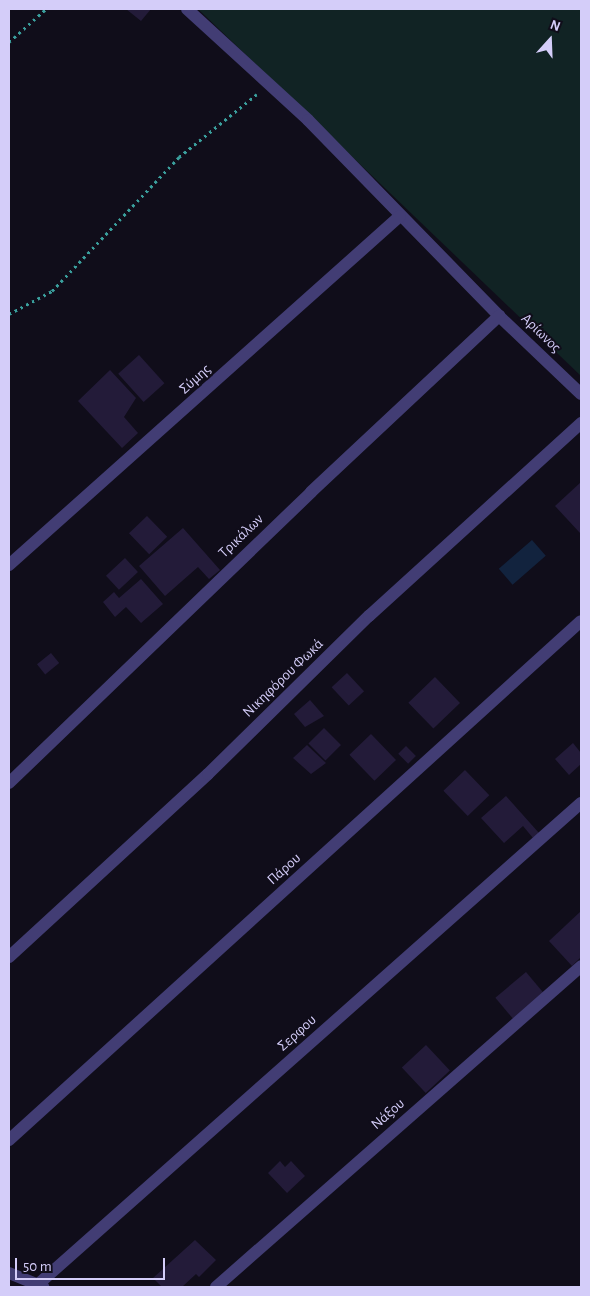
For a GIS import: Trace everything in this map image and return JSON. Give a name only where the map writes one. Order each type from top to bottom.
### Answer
[{"type":"street","name":"Αρίωνος","points":[[187,9],[270,84],[499,316],[581,394]]},
{"type":"street","name":"Σύμης","points":[[9,565],[400,216]]},
{"type":"street","name":"Τρικάλων","points":[[9,783],[499,316]]},
{"type":"street","name":"Νικηφόρου Φωκά","points":[[9,957],[208,774],[369,616],[581,423]]},
{"type":"street","name":"Πάρου","points":[[9,1140],[581,621]]},
{"type":"street","name":"Σερφου","points":[[39,1286],[581,803]]},
{"type":"street","name":"Νάξου","points":[[216,1287],[581,966]]},
{"type":"street","points":[[9,1273],[39,1286]]},
{"type":"path","points":[[9,42],[46,9]]},
{"type":"path","points":[[9,314],[52,291],[179,157],[270,84]]},
{"type":"shaded area","points":[[198,9],[581,9],[581,376]]},
{"type":"water","points":[[532,540],[546,556],[513,585],[499,569]]},
{"type":"building","points":[[126,9],[151,9],[141,21]]},
{"type":"building","points":[[139,355],[164,383],[144,402],[118,374]]},
{"type":"building","points":[[110,370],[136,398],[124,417],[138,433],[122,448],[78,401]]},
{"type":"building","points":[[581,482],[581,532],[580,533],[555,506]]},
{"type":"building","points":[[147,516],[167,537],[149,554],[129,533]]},
{"type":"building","points":[[183,528],[220,570],[209,579],[198,567],[165,596],[139,566]]},
{"type":"building","points":[[125,558],[138,572],[119,590],[106,576]]},
{"type":"building","points":[[141,579],[163,604],[141,623],[126,607],[115,617],[103,602],[114,592],[119,598]]},
{"type":"building","points":[[51,653],[59,663],[45,674],[37,664]]},
{"type":"building","points":[[347,673],[364,691],[349,706],[332,687]]},
{"type":"building","points":[[435,677],[460,703],[433,729],[408,703]]},
{"type":"building","points":[[310,700],[324,716],[305,727],[294,714]]},
{"type":"building","points":[[324,728],[341,745],[325,761],[308,744]]},
{"type":"building","points":[[371,734],[396,760],[374,781],[349,755]]},
{"type":"building","points":[[573,743],[581,753],[581,764],[569,775],[555,759]]},
{"type":"building","points":[[307,745],[326,763],[311,774],[293,758]]},
{"type":"building","points":[[406,746],[416,756],[408,764],[398,754]]},
{"type":"building","points":[[465,770],[489,795],[468,816],[443,791]]},
{"type":"building","points":[[506,796],[539,833],[533,838],[523,826],[504,843],[481,818]]},
{"type":"building","points":[[581,911],[581,957],[572,966],[549,941]]},
{"type":"building","points":[[526,972],[546,996],[515,1021],[495,998]]},
{"type":"building","points":[[426,1045],[450,1071],[426,1093],[402,1068]]},
{"type":"building","points":[[280,1161],[285,1167],[291,1161],[305,1176],[287,1193],[268,1173]]},
{"type":"building","points":[[195,1240],[216,1260],[199,1277],[196,1274],[182,1287],[162,1287],[153,1278]]}]
